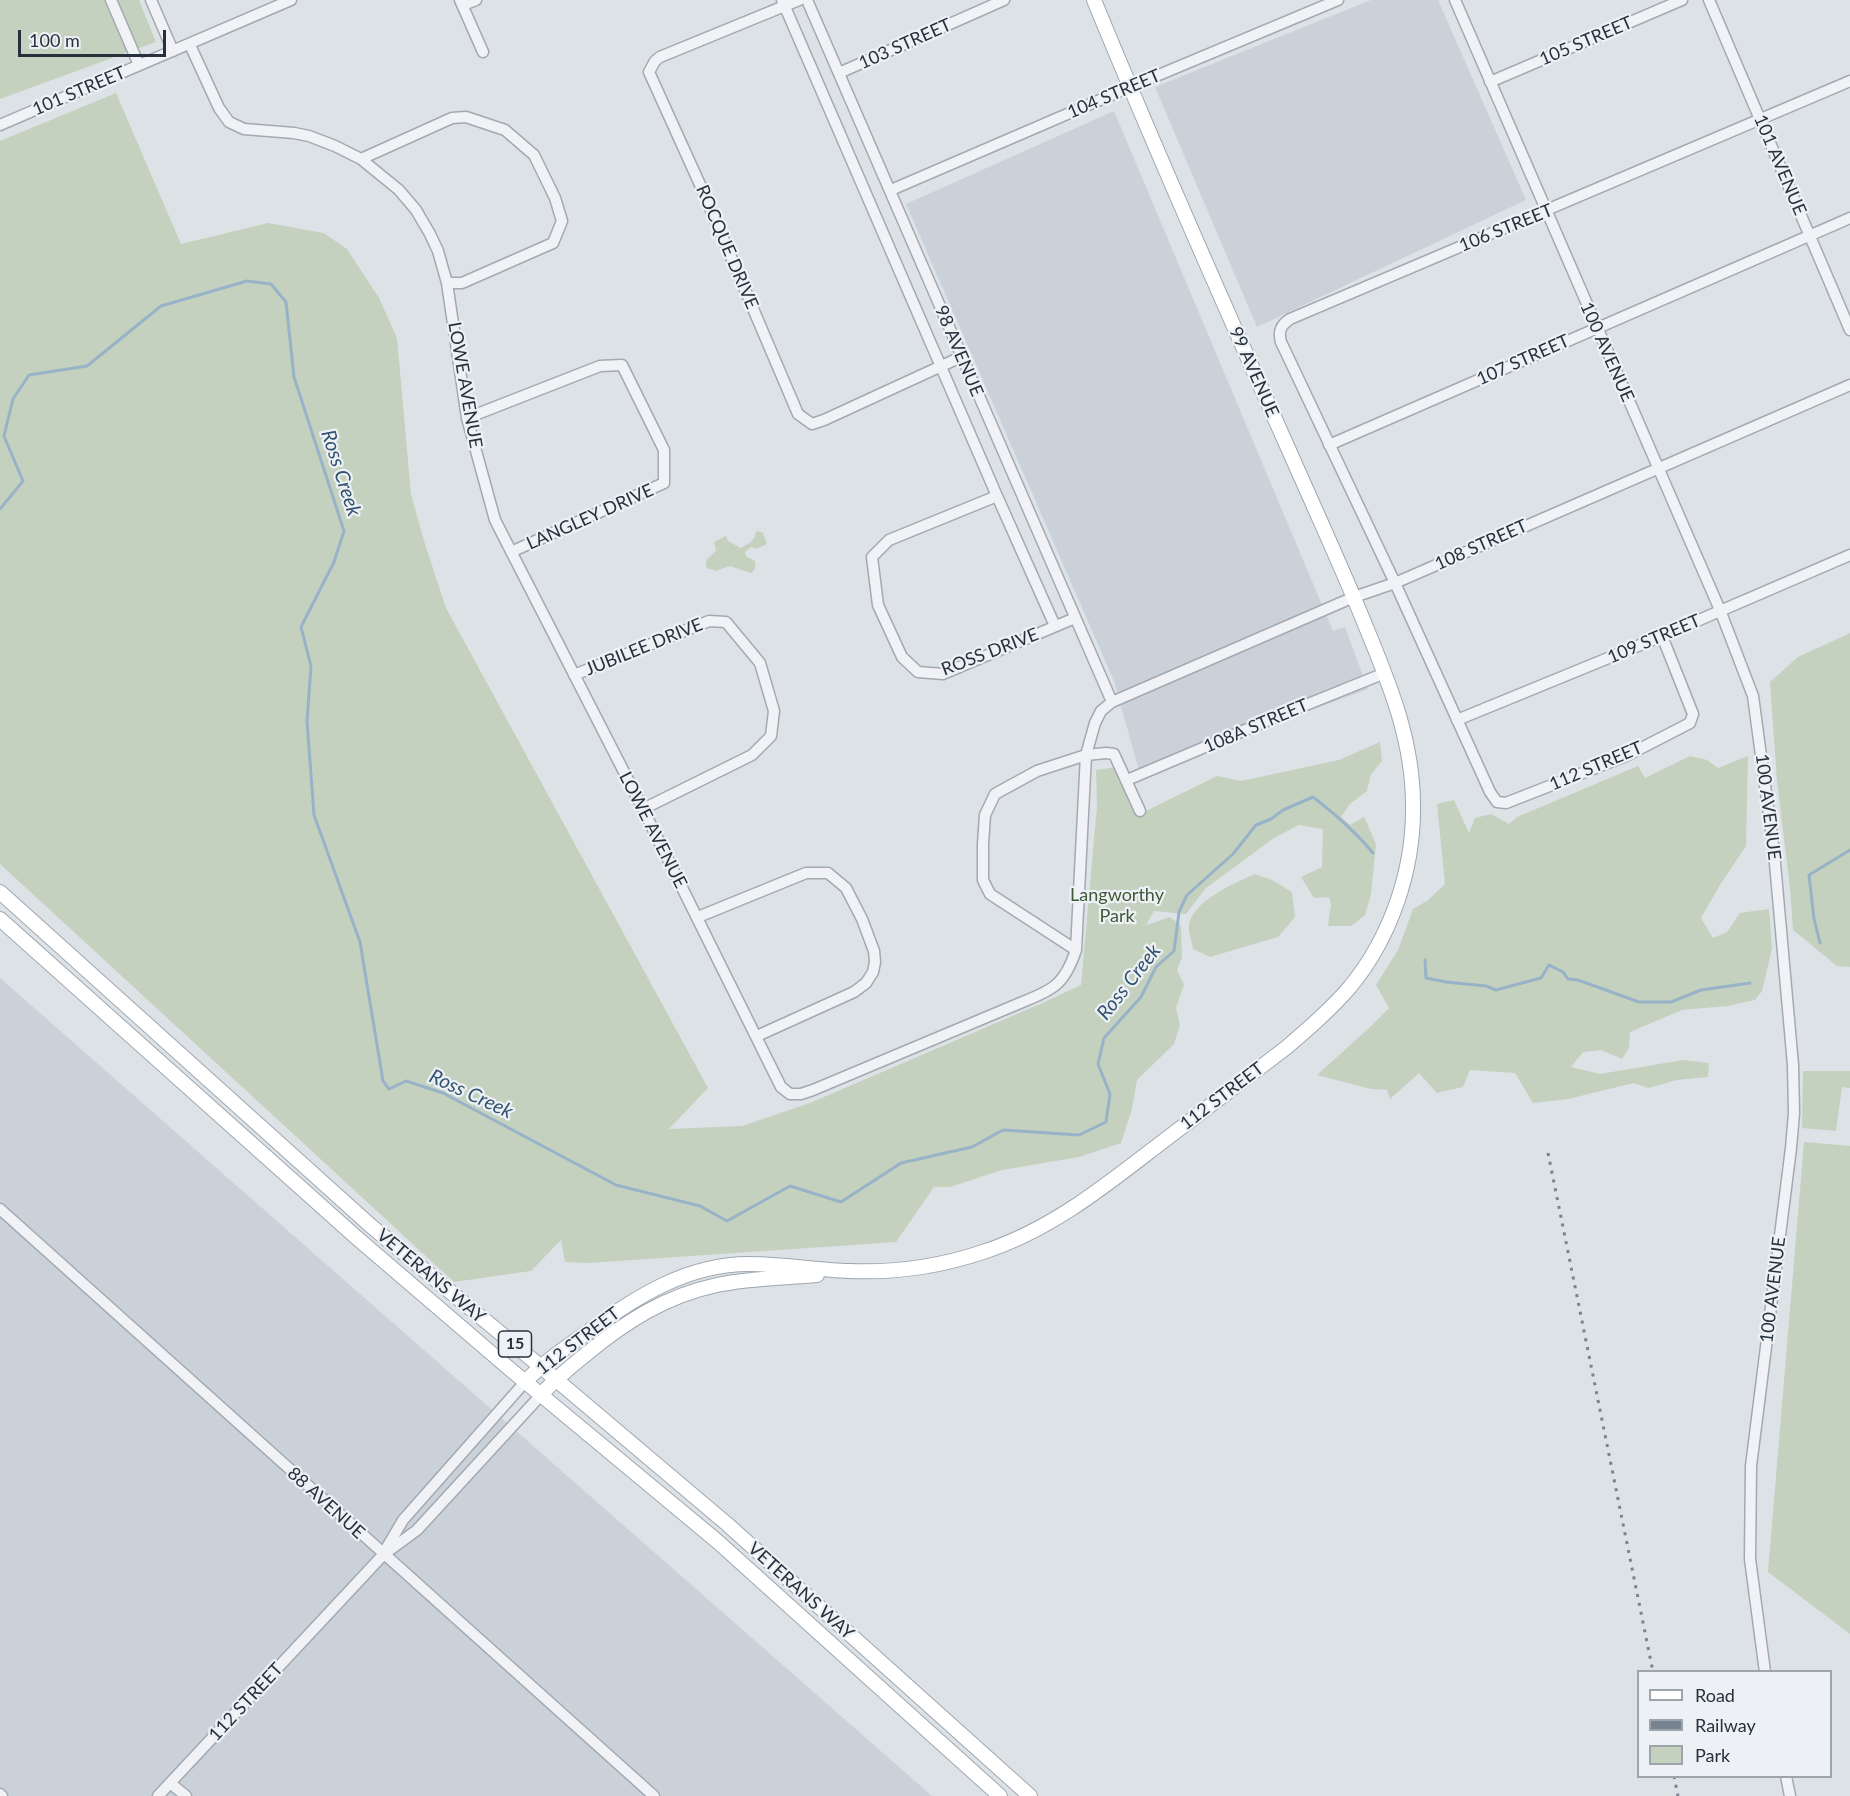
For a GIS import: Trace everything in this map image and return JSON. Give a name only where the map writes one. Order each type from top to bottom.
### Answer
[{"type":"main road","name":"99 AVENUE","points":[[1094,0],[1216,288],[1354,597],[1385,673],[1408,747]]},
{"type":"main road","name":"112 STREET","points":[[541,1395],[555,1379],[608,1336],[673,1297],[737,1281],[918,1267],[964,1258],[1006,1244],[1047,1225],[1090,1197],[1287,1047],[1314,1024],[1352,985],[1366,965],[1389,922],[1401,891],[1411,848],[1412,828],[1413,803],[1408,747]]},
{"type":"main road","name":"VETERANS WAY","points":[[0,892],[371,1226],[727,1524],[1030,1796]]},
{"type":"main road","name":"VETERANS WAY","points":[[0,919],[357,1238],[525,1382],[717,1541],[1000,1796]]},
{"type":"main road","name":"112 STREET","points":[[525,1382],[540,1366],[642,1295],[685,1275],[718,1267],[748,1264],[849,1271]]},
{"type":"street","points":[[111,0],[139,65]]},
{"type":"street","points":[[151,0],[174,51]]},
{"type":"street","name":"101 STREET","points":[[0,125],[291,0]]},
{"type":"street","points":[[476,0],[461,3],[483,52]]},
{"type":"street","name":"ROCQUE DRIVE","points":[[799,0],[783,3],[660,57],[651,66],[651,77],[798,414],[812,424],[824,420],[961,357]]},
{"type":"street","name":"98 AVENUE","points":[[807,0],[1112,702]]},
{"type":"street","name":"103 STREET","points":[[839,73],[1004,0]]},
{"type":"street","name":"104 STREET","points":[[891,190],[1338,0]]},
{"type":"street","name":"100 AVENUE","points":[[1455,0],[1720,610],[1753,696],[1774,852],[1793,1065],[1794,1113],[1751,1466],[1750,1559],[1765,1670]]},
{"type":"street","name":"105 STREET","points":[[1490,82],[1682,0]]},
{"type":"street","name":"101 AVENUE","points":[[1709,0],[1850,330]]},
{"type":"street","points":[[783,3],[1055,626]]},
{"type":"street","name":"LOWE AVENUE","points":[[190,45],[219,108],[229,122],[244,129],[309,136],[361,159],[399,190],[416,210],[430,234],[438,251],[447,283],[467,418],[495,520],[698,917],[783,1090],[790,1094],[807,1092],[1050,991],[1063,978],[1076,950],[1086,755],[1095,723],[1101,711],[1112,702]]},
{"type":"street","name":"106 STREET","points":[[1329,445],[1281,342],[1280,333],[1284,323],[1850,81]]},
{"type":"street","points":[[361,159],[452,118],[459,117],[466,117],[505,130],[534,155],[555,198],[562,221],[553,243],[462,283],[447,283]]},
{"type":"street","name":"107 STREET","points":[[1329,445],[1850,218]]},
{"type":"street","name":"LANGLEY DRIVE","points":[[467,418],[600,366],[622,365],[664,450],[664,483],[511,552]]},
{"type":"street","name":"108 STREET","points":[[1112,702],[1354,597],[1395,583],[1850,385]]},
{"type":"street","points":[[1329,445],[1457,720]]},
{"type":"street","name":"ROSS DRIVE","points":[[997,495],[888,540],[872,556],[878,605],[902,657],[918,672],[943,674],[1075,618]]},
{"type":"street","name":"109 STREET","points":[[1457,720],[1662,636],[1850,555]]},
{"type":"street","name":"JUBILEE DRIVE","points":[[574,675],[709,621],[726,622],[760,663],[774,711],[771,736],[752,755],[643,809]]},
{"type":"street","name":"112 STREET","points":[[1457,720],[1490,792],[1501,803],[1626,756],[1690,723],[1693,714],[1662,636]]},
{"type":"street","name":"108A STREET","points":[[1127,780],[1385,673]]},
{"type":"street","points":[[1076,950],[990,894],[983,880],[985,815],[995,794],[1037,771],[1086,755],[1106,753],[1114,754],[1140,811]]},
{"type":"street","points":[[698,917],[806,873],[828,873],[846,888],[862,919],[874,951],[875,962],[866,983],[854,992],[757,1036]]},
{"type":"street","name":"88 AVENUE","points":[[0,1209],[654,1796]]},
{"type":"street","name":"112 STREET","points":[[383,1555],[403,1520],[525,1382]]},
{"type":"street","name":"112 STREET","points":[[158,1796],[383,1555],[417,1530],[541,1395]]},
{"type":"street","points":[[1786,1778],[1791,1796]]},
{"type":"street","points":[[170,1783],[186,1796]]},
{"type":"shaded area","points":[[1371,0],[1438,0],[1526,200],[1257,327],[1155,87]]},
{"type":"shaded area","points":[[1114,111],[1333,631],[1345,627],[1368,689],[1140,774],[1114,681],[906,204]]},
{"type":"shaded area","points":[[0,978],[932,1796],[0,1796]]},
{"type":"green space","points":[[0,0],[139,0],[156,42],[0,99]]},
{"type":"green space","name":"Langworthy Park","points":[[116,93],[181,244],[268,223],[324,233],[347,249],[379,298],[397,338],[411,494],[446,608],[708,1088],[669,1129],[742,1126],[810,1103],[1081,985],[1097,806],[1096,770],[1117,767],[1139,812],[1148,810],[1217,776],[1241,781],[1339,760],[1380,742],[1382,761],[1371,774],[1367,791],[1350,804],[1341,817],[1350,825],[1364,817],[1376,844],[1371,894],[1365,915],[1351,926],[1328,926],[1331,904],[1329,897],[1314,898],[1301,877],[1322,867],[1323,829],[1299,825],[1274,838],[1206,888],[1186,914],[1154,911],[1146,925],[1170,917],[1181,926],[1182,957],[1177,970],[1184,984],[1176,1008],[1180,1025],[1174,1044],[1137,1080],[1132,1109],[1121,1143],[1079,1157],[1002,1170],[950,1187],[934,1187],[896,1242],[589,1263],[565,1262],[561,1240],[531,1271],[454,1282],[0,864],[0,141]]},
{"type":"green space","points":[[758,531],[763,533],[767,544],[756,549],[751,547],[745,552],[747,557],[755,562],[751,573],[730,566],[716,571],[707,568],[707,560],[716,550],[714,542],[726,536],[728,541],[741,548],[751,542]]},
{"type":"green space","points":[[1850,633],[1850,967],[1837,966],[1793,930],[1777,781],[1770,682],[1798,657]]},
{"type":"green space","points":[[1690,756],[1707,760],[1718,768],[1748,756],[1746,846],[1701,918],[1713,938],[1727,932],[1740,913],[1769,909],[1772,949],[1762,991],[1755,1000],[1728,1006],[1682,1010],[1630,1032],[1629,1048],[1622,1059],[1601,1050],[1583,1052],[1571,1067],[1600,1074],[1683,1060],[1709,1063],[1708,1077],[1677,1080],[1648,1088],[1634,1083],[1568,1099],[1533,1103],[1515,1073],[1470,1070],[1463,1087],[1437,1093],[1419,1073],[1390,1099],[1387,1090],[1371,1089],[1317,1075],[1389,1008],[1376,985],[1398,950],[1413,909],[1427,901],[1445,884],[1437,804],[1454,800],[1469,833],[1475,818],[1491,814],[1509,824],[1517,817],[1638,766],[1645,778]]},
{"type":"green space","points":[[1255,874],[1272,880],[1292,892],[1295,917],[1278,937],[1210,957],[1193,949],[1189,925],[1198,908],[1216,894]]},
{"type":"green space","points":[[1803,1071],[1850,1071],[1850,1088],[1842,1087],[1836,1131],[1802,1128]]},
{"type":"green space","points":[[1804,1142],[1850,1146],[1850,1634],[1768,1572]]},
{"type":"waterway","name":"Ross Creek","points":[[0,509],[23,481],[4,436],[13,399],[29,375],[87,366],[161,306],[247,281],[271,284],[286,302],[294,377],[344,531],[334,562],[301,627],[311,666],[307,721],[314,815],[360,942],[383,1081],[389,1089],[406,1081],[443,1093],[616,1185],[700,1206],[727,1221],[790,1186],[841,1202],[901,1163],[972,1147],[1003,1130],[1079,1135],[1106,1122],[1110,1094],[1098,1064],[1104,1038],[1141,997],[1156,967],[1174,951],[1179,912],[1187,895],[1233,854],[1256,825],[1313,797],[1344,823],[1373,853]]},
{"type":"waterway","name":"Ross Creek","points":[[1820,943],[1814,919],[1809,875],[1850,850]]},
{"type":"waterway","name":"Ross Creek","points":[[1425,960],[1426,978],[1486,986],[1496,990],[1541,978],[1549,965],[1563,972],[1568,979],[1578,980],[1639,1002],[1671,1002],[1701,990],[1750,983]]},
{"type":"railway","points":[[1548,1153],[1653,1670]]},
{"type":"railway","points":[[1674,1778],[1678,1796]]}]
